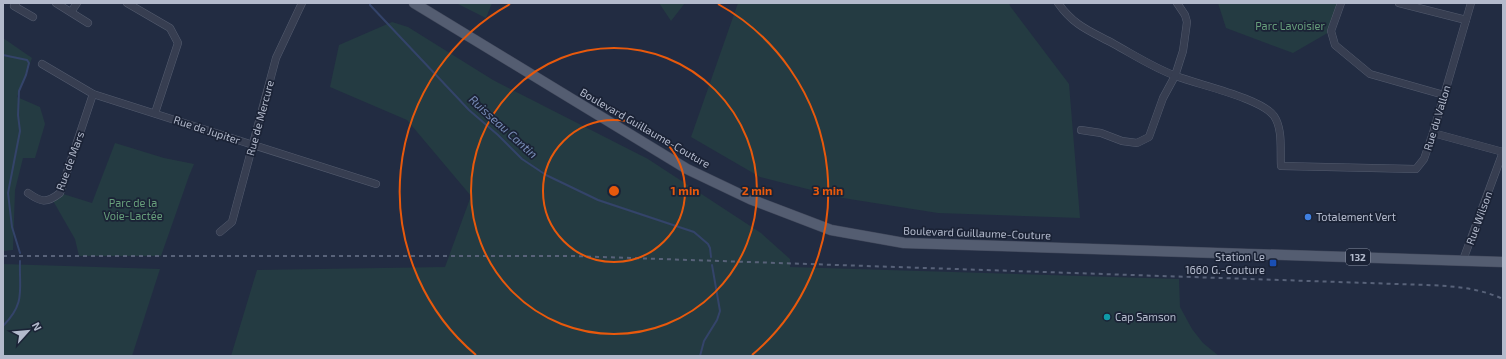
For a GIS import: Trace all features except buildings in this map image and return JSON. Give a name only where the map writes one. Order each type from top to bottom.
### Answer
[{"type":"main road","name":"Boulevard Guillaume-Couture","points":[[414,3],[687,169],[750,200],[831,230],[904,243],[1503,262]]},
{"type":"street","points":[[56,3],[88,23]]},
{"type":"street","points":[[71,12],[77,3]]},
{"type":"street","points":[[126,3],[170,28],[178,43],[155,113]]},
{"type":"street","name":"Rue de Mercure","points":[[220,232],[232,222],[276,58],[302,3]]},
{"type":"street","points":[[1058,3],[1066,14],[1082,27],[1115,44],[1124,51],[1175,76]]},
{"type":"street","points":[[1081,130],[1101,133],[1122,141],[1137,143],[1149,137],[1163,98],[1175,76],[1183,51],[1187,22],[1185,15],[1177,3]]},
{"type":"street","points":[[1341,3],[1331,31],[1335,45],[1370,74],[1444,95]]},
{"type":"street","points":[[1399,3],[1466,20]]},
{"type":"street","name":"Rue du Vallon","points":[[1175,76],[1256,102],[1268,109],[1274,116],[1279,126],[1281,166],[1416,169],[1424,159],[1433,133],[1471,3]]},
{"type":"street","points":[[14,4],[33,17]]},
{"type":"street","name":"Rue de Jupiter","points":[[42,64],[93,94],[376,184]]},
{"type":"street","name":"Rue de Mars","points":[[28,192],[40,201],[49,200],[60,193],[93,94]]},
{"type":"street","points":[[1433,133],[1503,152]]},
{"type":"street","name":"Rue Wilson","points":[[1464,260],[1503,152]]},
{"type":"green space","points":[[456,3],[492,3],[486,18]]},
{"type":"green space","points":[[659,3],[685,3],[671,21]]},
{"type":"green space","points":[[738,3],[1009,3],[1069,84],[1080,218],[938,213],[843,198],[760,177],[691,137]]},
{"type":"green space","name":"Parc Lavoisier","points":[[1218,3],[1341,3],[1331,31],[1293,53],[1226,28]]},
{"type":"green space","points":[[392,22],[408,27],[493,80],[648,159],[761,233],[790,259],[790,267],[1179,279],[1180,307],[1192,329],[1203,343],[1219,356],[231,356],[257,270],[445,267],[471,196],[407,120],[330,87],[339,45]]},
{"type":"green space","points":[[3,38],[32,58],[17,97],[40,107],[45,124],[35,158],[23,158],[15,190],[13,250],[3,251]]},
{"type":"green space","name":"Parc de la Voie-Lactée","points":[[115,143],[164,158],[194,164],[161,256],[79,256],[75,239],[52,199],[60,193],[92,203]]},
{"type":"green space","points":[[3,264],[160,269],[132,356],[3,356]]},
{"type":"waterway","name":"Ruisseau Cantin","points":[[370,3],[370,5],[469,110],[498,135],[522,159],[546,175],[598,200],[694,232],[708,244],[711,257]]},
{"type":"waterway","points":[[3,55],[27,60],[29,63],[26,75],[19,91],[18,115],[20,131],[8,193],[12,227],[20,253]]},
{"type":"waterway","points":[[3,326],[15,310],[20,296],[20,261]]},
{"type":"waterway","name":"Ruisseau Cantin","points":[[700,356],[704,341],[717,320],[720,311],[712,265]]},
{"type":"railway","points":[[3,256],[572,256],[1437,285],[1485,292],[1503,299]]},
{"type":"place","name":"Totalement Vert","points":[[1308,217]]},
{"type":"place","name":"Station Le 1660 G.-Couture","points":[[1273,263]]},
{"type":"place","name":"Cap Samson","points":[[1107,317]]}]
